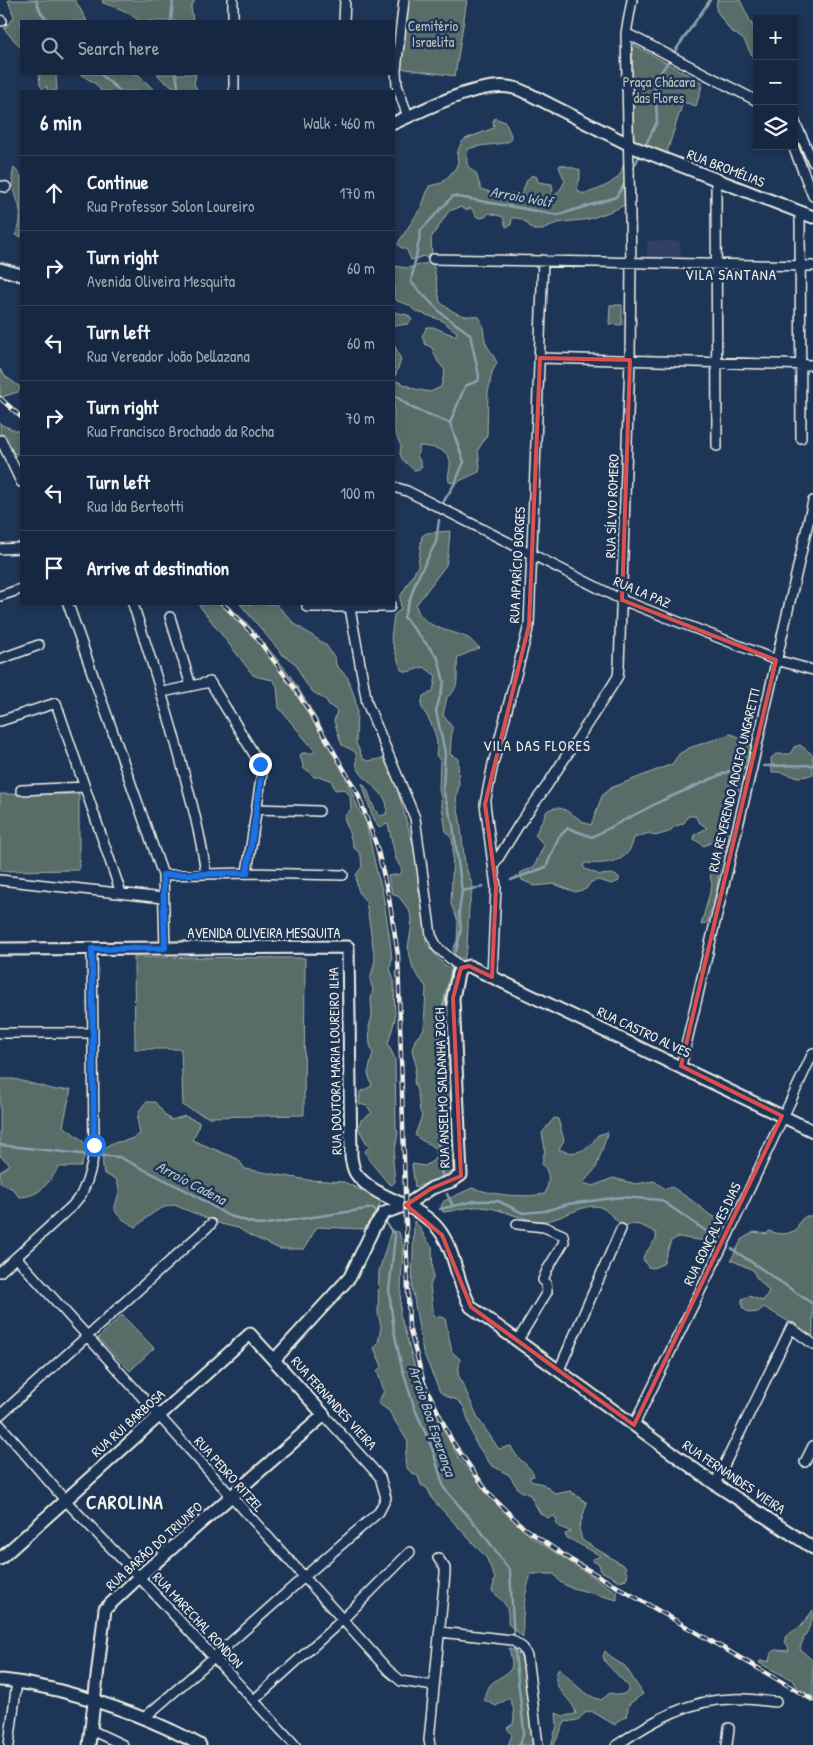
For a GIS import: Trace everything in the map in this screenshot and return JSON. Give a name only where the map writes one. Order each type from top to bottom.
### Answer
[{"type":"street","points":[[233,0],[233,20]]},
{"type":"street","points":[[344,20],[345,0]]},
{"type":"street","points":[[404,0],[396,70],[397,85],[408,117]]},
{"type":"street","name":"RUA SÍLVIO ROMERO","points":[[494,865],[618,676],[630,360],[629,145],[626,33],[632,0]]},
{"type":"street","points":[[626,33],[753,99]]},
{"type":"street","points":[[234,75],[234,90]]},
{"type":"street","name":"RUA BROMÉLIAS","points":[[395,123],[470,92],[486,88],[513,88],[537,98],[629,145],[813,217]]},
{"type":"street","points":[[798,129],[813,162]]},
{"type":"street","points":[[796,156],[807,149]]},
{"type":"street","points":[[794,150],[813,196]]},
{"type":"street","points":[[716,180],[717,446]]},
{"type":"street","points":[[800,212],[801,438]]},
{"type":"street","points":[[433,259],[813,266]]},
{"type":"street","name":"RUA APARÍCIO BORGES","points":[[494,865],[485,804],[529,625],[543,260]]},
{"type":"street","points":[[0,269],[20,275]]},
{"type":"street","points":[[540,358],[813,365]]},
{"type":"street","points":[[1,440],[20,480]]},
{"type":"street","name":"RUA LA PAZ","points":[[395,487],[407,491],[622,600],[776,660],[813,670]]},
{"type":"street","name":"RUA REVERENDO ADOLFO UNGARETTI","points":[[681,1066],[813,501]]},
{"type":"street","points":[[0,549],[20,548]]},
{"type":"street","points":[[0,596],[20,589]]},
{"type":"street","points":[[68,605],[163,875],[165,948]]},
{"type":"street","points":[[133,605],[162,692],[192,800],[206,874]]},
{"type":"street","points":[[307,605],[307,607],[350,608],[390,605]]},
{"type":"street","points":[[350,608],[367,703],[415,818],[431,935],[437,947],[461,968]]},
{"type":"street","points":[[170,617],[191,686]]},
{"type":"street","points":[[0,659],[39,645]]},
{"type":"street","points":[[162,692],[210,682],[260,764],[262,772],[247,873]]},
{"type":"street","points":[[0,720],[56,703],[121,893]]},
{"type":"street","points":[[21,790],[85,787]]},
{"type":"street","points":[[256,809],[319,812]]},
{"type":"street","points":[[492,977],[496,887],[494,865]]},
{"type":"street","points":[[163,875],[247,873],[344,875]]},
{"type":"street","points":[[0,880],[163,898]]},
{"type":"street","name":"AVENIDA OLIVEIRA MESQUITA","points":[[0,949],[348,947]]},
{"type":"street","name":"RUA DOUTORA MARIA LOUREIRO ILHA","points":[[348,947],[351,1157],[355,1174],[379,1192],[406,1205]]},
{"type":"street","points":[[0,1272],[72,1206],[81,1195],[92,1164],[94,1145],[92,949]]},
{"type":"street","name":"RUA CASTRO ALVES","points":[[461,968],[469,966],[681,1066],[813,1131]]},
{"type":"street","name":"RUA ANSELMO SALDANHA ZOCH","points":[[406,1205],[432,1188],[452,1181],[461,1175],[453,998],[461,968]]},
{"type":"street","points":[[0,1034],[93,1033]]},
{"type":"street","name":"RUA GONÇALVES DIAS","points":[[634,1425],[728,1235],[813,1053]]},
{"type":"street","name":"RUA FERNANDES VIEIRA","points":[[145,1717],[379,1512],[386,1498],[380,1477],[274,1360],[350,1277],[374,1227],[384,1213],[406,1205],[433,1224],[442,1235],[449,1247],[463,1290],[471,1307],[715,1484],[813,1548]]},
{"type":"street","points":[[0,1415],[211,1224]]},
{"type":"street","points":[[517,1224],[544,1227],[563,1235],[564,1242],[547,1270],[544,1280],[547,1292],[518,1340]]},
{"type":"street","points":[[559,1370],[621,1229]]},
{"type":"street","name":"RUA PEDRO RITZEL","points":[[16,1257],[388,1670],[400,1681],[434,1686]]},
{"type":"street","points":[[715,1484],[791,1328],[813,1344]]},
{"type":"street","name":"RUA RUI BARBOSA","points":[[0,1558],[250,1334],[274,1360]]},
{"type":"street","name":"RUA BARÃO DO TRIUNFO","points":[[89,1745],[105,1609],[324,1415]]},
{"type":"street","name":"RUA MARECHAL RONDON","points":[[0,1425],[65,1500],[140,1577],[295,1745]]},
{"type":"street","points":[[805,1462],[813,1446]]},
{"type":"street","points":[[254,1700],[342,1620],[410,1552]]},
{"type":"street","points":[[430,1745],[434,1686],[446,1574],[445,1568],[438,1558]]},
{"type":"street","points":[[440,1632],[513,1641],[523,1648],[527,1656],[538,1745]]},
{"type":"street","points":[[0,1680],[17,1681],[94,1700],[145,1717],[200,1745]]},
{"type":"street","points":[[9,1745],[17,1681]]},
{"type":"street","points":[[617,1745],[658,1719],[698,1704],[733,1698],[776,1702]]},
{"type":"street","points":[[727,1745],[729,1728]]},
{"type":"street","points":[[91,1730],[123,1745]]},
{"type":"highlighted area","points":[[540,358],[630,360],[622,600],[776,660],[681,1066],[782,1116],[634,1425],[471,1307],[442,1235],[406,1205],[432,1188],[461,1176],[453,998],[461,968],[469,966],[492,977],[496,887],[485,804],[529,625]]},
{"type":"shaded area","points":[[647,241],[680,241],[681,257],[647,258]]},
{"type":"green space","points":[[8,0],[75,0],[86,20],[20,20],[20,47],[4,29],[14,17]]},
{"type":"green space","points":[[102,0],[195,0],[191,7],[193,20],[138,20],[123,10],[103,3]]},
{"type":"green space","name":"Cemitério Israelita","points":[[409,0],[467,0],[455,76],[399,68]]},
{"type":"green space","points":[[717,0],[740,0],[753,27],[753,58],[744,40],[730,30],[716,10]]},
{"type":"green space","name":"Praça Chácara das Flores","points":[[632,44],[703,83],[696,106],[683,102],[666,155],[634,143]]},
{"type":"green space","points":[[39,75],[56,75],[57,90],[47,90],[47,86],[43,89],[40,85]]},
{"type":"green space","points":[[82,75],[139,75],[154,90],[100,90],[96,84]]},
{"type":"green space","points":[[158,75],[196,75],[194,84],[197,90],[186,90],[175,87]]},
{"type":"green space","points":[[495,118],[505,122],[511,135],[510,141],[468,149],[468,166],[476,173],[481,189],[501,196],[512,193],[521,195],[527,180],[532,175],[537,177],[538,182],[552,184],[553,191],[547,198],[558,192],[565,181],[559,167],[562,165],[580,170],[577,188],[580,193],[584,193],[611,183],[620,174],[623,165],[625,167],[626,204],[589,219],[553,224],[543,230],[533,230],[519,218],[512,218],[511,225],[506,227],[503,217],[489,213],[481,218],[477,217],[471,208],[466,210],[460,207],[449,211],[431,238],[432,256],[440,302],[459,314],[479,317],[483,325],[486,343],[497,363],[492,372],[488,393],[487,435],[478,450],[479,472],[455,483],[449,482],[450,460],[445,452],[420,446],[417,455],[422,466],[414,470],[402,459],[400,454],[401,446],[395,432],[395,380],[415,389],[430,392],[441,387],[445,370],[438,362],[432,348],[425,344],[422,336],[427,327],[433,327],[455,336],[457,332],[441,320],[415,311],[409,305],[397,301],[395,298],[395,266],[407,268],[428,263],[424,256],[411,260],[407,250],[398,244],[422,206],[429,186],[442,183],[455,169],[461,143],[465,139],[494,128],[493,121]]},
{"type":"green space","points":[[14,168],[20,175],[20,212],[13,187],[12,175]]},
{"type":"green space","points":[[20,223],[20,237],[15,235]]},
{"type":"green space","points":[[610,305],[622,305],[622,325],[609,324]]},
{"type":"green space","points":[[395,312],[408,315],[412,320],[408,324],[395,326]]},
{"type":"green space","points":[[395,346],[401,360],[395,376]]},
{"type":"green space","points":[[0,369],[6,377],[19,386],[18,392],[2,397],[0,395]]},
{"type":"green space","points":[[0,423],[17,431],[20,430],[20,453],[16,454],[8,451],[0,437]]},
{"type":"green space","points":[[450,531],[446,565],[416,605],[419,613],[430,624],[468,638],[480,648],[458,657],[455,689],[447,697],[443,715],[452,727],[450,754],[458,759],[459,785],[456,800],[465,865],[473,886],[469,907],[467,948],[464,959],[460,959],[453,949],[457,941],[458,921],[451,904],[453,848],[452,839],[446,831],[439,788],[440,760],[436,755],[437,741],[428,717],[421,706],[423,696],[433,691],[436,676],[424,667],[407,672],[401,670],[391,638],[394,615],[401,609],[400,597],[418,566],[422,536],[427,533]]},
{"type":"green space","points":[[199,605],[227,605],[245,621],[287,671],[308,704],[337,757],[359,810],[366,822],[382,889],[390,940],[392,960],[390,968],[394,981],[395,1019],[388,1044],[395,1059],[396,1128],[398,1133],[393,1161],[395,1182],[392,1185],[388,1183],[369,1160],[365,1151],[369,1147],[358,1128],[361,1120],[372,1113],[367,1106],[359,1104],[360,1092],[372,1086],[368,1073],[373,1053],[370,1045],[369,1027],[372,1016],[371,999],[373,990],[370,980],[375,960],[366,901],[359,892],[357,883],[356,875],[362,867],[361,856],[354,848],[344,817],[351,809],[350,796],[345,789],[335,790],[331,780],[314,777],[309,771],[304,769],[300,755],[302,753],[314,753],[315,751],[279,708],[277,686],[273,680],[253,675]]},
{"type":"green space","points":[[241,605],[277,605],[295,624],[326,645],[335,658],[336,665],[348,678],[357,710],[356,743],[363,759],[368,761],[385,758],[389,761],[418,861],[418,887],[425,915],[426,943],[444,965],[454,969],[447,1002],[452,1097],[453,1171],[435,1181],[415,1187],[412,1164],[425,1166],[434,1160],[437,1150],[415,1135],[422,1116],[414,1081],[416,1065],[412,1050],[415,1040],[424,1029],[426,987],[413,969],[408,947],[412,919],[409,910],[399,897],[392,893],[388,876],[401,874],[402,870],[396,859],[388,824],[378,827],[362,783],[368,791],[377,813],[381,816],[386,814],[386,801],[379,791],[358,770],[356,753],[342,745],[334,721],[337,711],[326,700],[313,692],[303,680],[296,664],[283,655]]},
{"type":"green space","points":[[731,734],[745,739],[752,745],[741,775],[738,791],[720,826],[729,834],[728,842],[720,864],[717,888],[708,922],[701,925],[712,885],[710,875],[716,845],[714,841],[704,846],[694,839],[694,835],[707,828],[695,816],[688,816],[684,823],[674,827],[669,832],[655,836],[649,833],[634,838],[627,854],[622,858],[611,862],[586,863],[583,865],[585,869],[600,875],[612,874],[619,877],[619,881],[612,884],[598,880],[591,882],[586,889],[575,892],[554,884],[535,886],[522,880],[520,873],[534,867],[544,845],[535,835],[547,811],[559,808],[591,825],[602,796],[611,788],[672,764],[679,754],[689,748]]},
{"type":"green space","points":[[800,745],[813,755],[813,774],[796,777],[772,772],[771,758],[776,754],[790,754],[794,747]]},
{"type":"green space","points":[[0,794],[79,794],[79,870],[0,871]]},
{"type":"green space","points":[[134,957],[305,958],[304,1115],[208,1117],[183,1106],[181,1049],[135,1049]]},
{"type":"green space","points":[[0,1079],[14,1079],[56,1090],[71,1089],[63,1126],[81,1139],[87,1147],[81,1167],[59,1167],[43,1188],[33,1195],[19,1197],[13,1189],[0,1183],[0,1172],[10,1164],[0,1156]]},
{"type":"green space","points":[[146,1102],[155,1102],[171,1120],[185,1116],[199,1122],[198,1129],[192,1140],[238,1159],[245,1169],[308,1180],[344,1182],[382,1200],[377,1211],[364,1229],[317,1227],[304,1249],[280,1249],[238,1228],[221,1224],[174,1205],[158,1210],[136,1227],[116,1213],[115,1207],[119,1187],[116,1179],[104,1174],[103,1160],[104,1151],[107,1146],[132,1139],[140,1134],[138,1117],[140,1110]]},
{"type":"green space","points":[[554,1118],[558,1119],[564,1140],[559,1149],[565,1151],[581,1151],[590,1145],[598,1135],[608,1132],[596,1168],[583,1183],[593,1186],[613,1178],[636,1184],[654,1181],[665,1189],[672,1187],[710,1215],[722,1220],[718,1236],[712,1242],[678,1237],[671,1241],[663,1264],[653,1268],[648,1267],[643,1259],[656,1239],[656,1233],[640,1225],[624,1226],[600,1207],[587,1207],[545,1221],[537,1221],[481,1207],[443,1212],[441,1206],[444,1201],[472,1188],[508,1195],[527,1196],[545,1194],[548,1178],[547,1171],[542,1164],[545,1149],[542,1133]]},
{"type":"green space","points":[[806,1216],[813,1216],[813,1336],[764,1307],[758,1312],[749,1313],[742,1307],[742,1299],[749,1296],[763,1301],[769,1291],[756,1277],[753,1270],[731,1260],[742,1239],[754,1232],[767,1234],[769,1231],[786,1234],[792,1232],[796,1230],[801,1220]]},
{"type":"green space","points":[[414,1221],[432,1246],[433,1278],[430,1286],[434,1316],[445,1318],[452,1352],[460,1359],[458,1374],[479,1420],[499,1449],[511,1446],[516,1455],[533,1472],[534,1476],[530,1477],[530,1481],[543,1484],[556,1494],[570,1491],[587,1503],[579,1528],[582,1540],[626,1567],[625,1570],[628,1574],[626,1579],[620,1581],[601,1571],[599,1564],[592,1561],[601,1556],[566,1537],[565,1534],[571,1532],[556,1525],[557,1520],[554,1516],[547,1518],[540,1513],[530,1495],[519,1490],[509,1475],[491,1465],[475,1442],[464,1407],[457,1400],[440,1392],[423,1352],[412,1287]]},
{"type":"green space","points":[[391,1231],[399,1232],[403,1246],[400,1314],[421,1388],[460,1460],[531,1537],[617,1592],[617,1600],[569,1587],[560,1582],[554,1574],[531,1574],[524,1605],[523,1637],[508,1624],[507,1608],[492,1591],[495,1578],[486,1557],[433,1500],[427,1488],[421,1485],[418,1476],[408,1470],[405,1458],[408,1442],[389,1411],[378,1403],[384,1391],[377,1371],[382,1366],[374,1348],[378,1343],[381,1327],[378,1313],[379,1271]]},
{"type":"green space","points":[[122,1315],[154,1348],[130,1371],[98,1338]]},
{"type":"green space","points":[[813,1610],[812,1621],[800,1649],[813,1661],[813,1697],[797,1688],[794,1681],[759,1663],[760,1661],[769,1661],[771,1653],[775,1650],[789,1651],[785,1637],[802,1625]]},
{"type":"green space","points":[[509,1648],[521,1655],[534,1745],[508,1745],[512,1735],[507,1728],[513,1724],[514,1717],[513,1707],[509,1698],[496,1706],[484,1700],[489,1686],[511,1669],[512,1662]]},
{"type":"green space","points":[[605,1651],[625,1666],[643,1694],[629,1704],[626,1717],[619,1720],[615,1725],[591,1711],[585,1713],[578,1720],[565,1722],[554,1745],[551,1745],[557,1726],[556,1713],[563,1716],[576,1714],[556,1682],[559,1668],[578,1687],[595,1698],[601,1700],[610,1693],[619,1695],[626,1693],[629,1687],[605,1662],[603,1656]]},
{"type":"waterway","points":[[36,0],[41,13],[47,20]]},
{"type":"waterway","points":[[171,20],[173,0]]},
{"type":"waterway","name":"Arroio Wolf","points":[[673,54],[710,0]]},
{"type":"waterway","name":"Arroio Wolf","points":[[644,148],[657,122],[655,81],[670,59]]},
{"type":"waterway","points":[[101,75],[119,90]]},
{"type":"waterway","points":[[176,75],[179,90]]},
{"type":"waterway","name":"Arroio Wolf","points":[[632,170],[641,153]]},
{"type":"waterway","name":"Arroio Wolf","points":[[442,504],[455,483],[464,462],[450,423],[465,386],[478,381],[479,376],[470,334],[442,314],[411,282],[421,230],[453,196],[558,215],[616,197],[626,182]]},
{"type":"waterway","points":[[395,396],[412,408],[450,423]]},
{"type":"waterway","points":[[439,520],[436,542],[416,581],[404,617],[438,658],[444,682],[436,711],[445,753],[443,790],[453,825],[462,891],[459,912],[461,929],[456,951]]},
{"type":"waterway","points":[[764,766],[813,765]]},
{"type":"waterway","points":[[511,880],[546,867],[559,837],[568,828],[592,837],[661,801],[734,769],[748,767]]},
{"type":"waterway","points":[[462,891],[483,887]]},
{"type":"waterway","points":[[442,1177],[437,1133],[441,1082],[439,1024],[452,969]]},
{"type":"waterway","name":"Arroio Cadena","points":[[0,1145],[91,1155]]},
{"type":"waterway","name":"Arroio Cadena","points":[[96,1155],[119,1157],[191,1193],[227,1215],[260,1225],[373,1208],[378,1214]]},
{"type":"waterway","points":[[447,1194],[453,1206]]},
{"type":"waterway","name":"Arroio Cadena","points":[[440,1209],[475,1201],[498,1201],[523,1213],[545,1211],[568,1204],[621,1197],[661,1200],[713,1236]]},
{"type":"waterway","name":"Arroio Boa Esperança","points":[[384,1220],[395,1236],[389,1291],[394,1331],[401,1364],[414,1407],[432,1448],[444,1488],[481,1531],[510,1571],[514,1639]]},
{"type":"waterway","name":"Arroio Cadena","points":[[732,1249],[813,1304]]},
{"type":"waterway","name":"Arroio Boa Esperança","points":[[514,1645],[524,1731],[520,1745]]},
{"type":"railway","points":[[0,398],[20,416]]},
{"type":"railway","points":[[224,605],[256,637],[295,689],[358,794],[377,847],[389,898],[398,955],[409,1327],[424,1383],[452,1441],[490,1495],[524,1528],[571,1560],[813,1700]]},
{"type":"district","name":"VILA SANTANA","points":[[731,275]]},
{"type":"district","name":"VILA DAS FLORES","points":[[537,746]]},
{"type":"district","name":"CAROLINA","points":[[125,1502]]},
{"type":"route","points":[[94,1145],[92,949],[165,948],[163,875],[247,873],[262,772],[260,764]]}]
